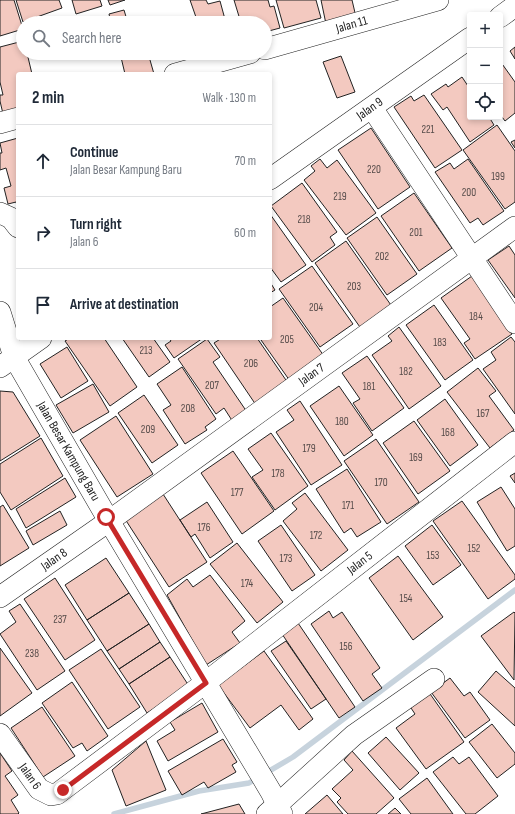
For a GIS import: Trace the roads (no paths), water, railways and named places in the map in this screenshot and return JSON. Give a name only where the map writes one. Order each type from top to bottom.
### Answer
[{"type":"street","name":"Jalan 11","points":[[272,47],[438,0]]},
{"type":"street","points":[[503,15],[515,6]]},
{"type":"street","name":"Jalan 9","points":[[272,178],[467,40]]},
{"type":"street","points":[[182,72],[225,60]]},
{"type":"street","points":[[372,108],[515,323]]},
{"type":"street","points":[[0,123],[16,119]]},
{"type":"street","points":[[0,213],[11,218],[16,224]]},
{"type":"street","name":"Jalan 7","points":[[109,521],[515,227]]},
{"type":"street","name":"Jalan Besar Kampung Baru","points":[[0,312],[7,362],[109,521],[254,764],[274,806]]},
{"type":"street","points":[[7,362],[38,340]]},
{"type":"street","name":"Jalan 5","points":[[206,683],[515,442]]},
{"type":"street","name":"Jalan 8","points":[[0,597],[109,521]]},
{"type":"street","points":[[274,806],[354,735],[434,679]]},
{"type":"street","name":"Jalan 6","points":[[0,734],[39,789],[51,795],[57,794],[206,683]]},
{"type":"waterway","points":[[114,814],[199,791],[249,783],[293,757],[515,590]]}]
